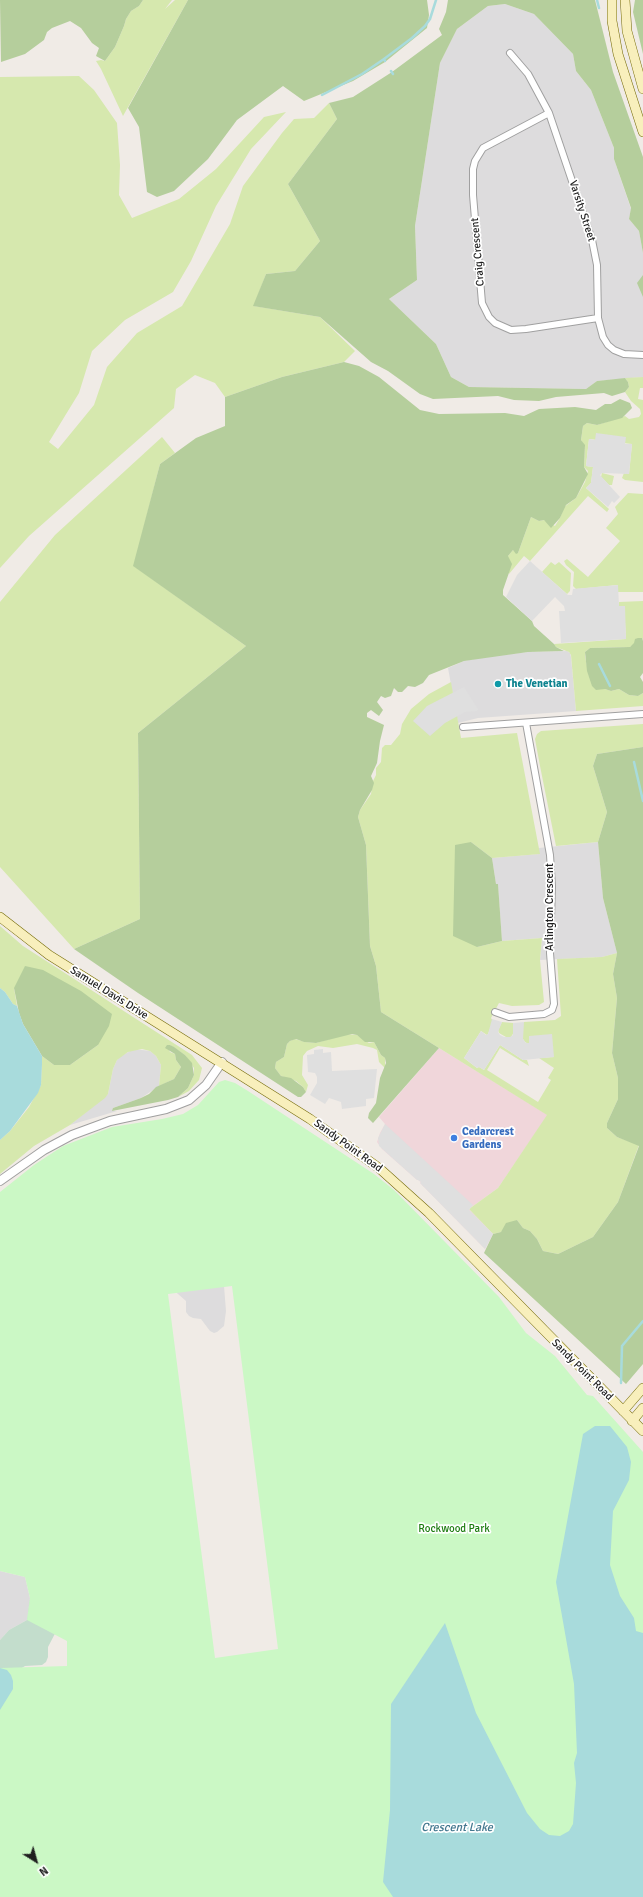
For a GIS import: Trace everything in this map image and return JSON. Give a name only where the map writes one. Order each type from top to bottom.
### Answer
[{"type":"main road","points":[[612,0],[612,21],[618,54],[643,132]]},
{"type":"main road","points":[[625,0],[627,31],[643,89]]},
{"type":"main road","name":"Samuel Davis Drive","points":[[0,918],[49,955],[222,1062]]},
{"type":"main road","name":"Sandy Point Road","points":[[222,1062],[310,1119],[394,1180],[440,1223],[643,1432]]},
{"type":"main road","points":[[622,1411],[643,1388]]},
{"type":"main road","points":[[632,1421],[643,1408]]},
{"type":"street","name":"Varsity Street","points":[[510,53],[528,74],[549,113],[592,240],[597,265],[598,318],[600,329],[608,345],[614,350],[624,354],[643,355]]},
{"type":"street","name":"Craig Crescent","points":[[549,113],[482,149],[473,169],[473,194],[482,303],[489,317],[493,321],[511,330],[526,330],[598,318]]},
{"type":"street","points":[[463,727],[643,714]]},
{"type":"street","name":"Arlington Crescent","points":[[495,1012],[509,1017],[544,1014],[552,1010],[554,1004],[550,958],[552,886],[550,855],[526,723]]},
{"type":"street","points":[[0,1181],[44,1150],[72,1135],[110,1121],[179,1106],[202,1089],[222,1062]]},
{"type":"shaded area","points":[[505,4],[534,14],[573,54],[576,71],[591,90],[614,148],[614,159],[631,209],[629,219],[639,231],[643,253],[643,377],[597,381],[586,389],[469,387],[451,377],[436,344],[389,299],[417,280],[415,226],[440,63],[457,29],[488,6]]},
{"type":"shaded area","points":[[596,433],[626,437],[625,444],[632,444],[629,474],[602,473],[600,475],[620,497],[614,503],[612,501],[608,507],[586,488],[591,483],[593,467],[586,466],[589,439],[595,440]]},
{"type":"shaded area","points":[[530,561],[568,595],[572,595],[573,589],[618,585],[619,606],[625,606],[626,639],[561,643],[559,611],[565,611],[564,606],[555,597],[532,621],[506,597],[517,575]]},
{"type":"shaded area","points":[[567,651],[570,653],[571,657],[576,711],[478,718],[458,723],[448,668],[464,661],[484,657],[528,652]]},
{"type":"shaded area","points":[[464,687],[478,709],[477,711],[465,712],[445,723],[430,736],[413,721],[427,706]]},
{"type":"shaded area","points":[[598,842],[603,898],[617,953],[602,957],[540,960],[542,938],[502,941],[498,885],[496,884],[492,858],[539,854],[539,848]]},
{"type":"shaded area","points":[[492,1019],[502,1022],[498,1032],[504,1037],[510,1037],[513,1035],[513,1023],[524,1022],[523,1039],[526,1043],[529,1043],[529,1036],[552,1034],[554,1057],[523,1060],[500,1045],[484,1070],[479,1067],[477,1068],[464,1058],[481,1031],[486,1035],[488,1034]]},
{"type":"shaded area","points":[[439,1048],[548,1115],[498,1188],[469,1209],[493,1234],[485,1249],[420,1183],[421,1182],[382,1149],[377,1142],[385,1124],[379,1117]]},
{"type":"shaded area","points":[[134,1049],[150,1051],[156,1056],[161,1065],[159,1086],[141,1098],[113,1108],[113,1111],[117,1111],[70,1125],[108,1094],[113,1069],[117,1060],[119,1057]]},
{"type":"shaded area","points":[[323,1049],[323,1053],[331,1052],[332,1071],[377,1069],[374,1098],[366,1099],[366,1106],[342,1109],[341,1102],[329,1098],[325,1104],[310,1095],[317,1083],[317,1077],[315,1073],[308,1072],[307,1055],[314,1054],[314,1050]]},
{"type":"shaded area","points":[[385,1124],[473,1205],[469,1210],[493,1234],[485,1249],[420,1183],[421,1182],[379,1146],[378,1138]]},
{"type":"shaded area","points":[[224,1286],[226,1311],[224,1326],[214,1333],[210,1331],[201,1319],[189,1316],[186,1312],[186,1301],[170,1287]]},
{"type":"shaded area","points":[[0,1571],[25,1577],[30,1598],[27,1620],[9,1630],[0,1640]]},
{"type":"green space","points":[[0,0],[143,0],[139,6],[131,11],[126,19],[115,47],[105,61],[96,56],[99,48],[92,43],[81,28],[70,21],[52,28],[47,32],[44,40],[25,54],[1,62]]},
{"type":"green space","points":[[143,0],[172,0],[165,9],[175,0],[188,0],[123,116],[96,61],[105,61],[115,47],[126,19],[131,11],[139,6]]},
{"type":"green space","points":[[188,0],[427,0],[429,15],[427,28],[385,62],[353,81],[304,101],[283,86],[237,120],[208,159],[174,191],[157,197],[147,192],[139,127],[128,108]]},
{"type":"green space","points":[[448,0],[595,0],[613,72],[643,157],[643,253],[639,231],[629,219],[631,208],[614,159],[614,148],[591,90],[576,71],[573,54],[534,14],[505,4],[488,6],[457,29],[440,63],[415,226],[417,280],[389,299],[436,344],[451,377],[469,387],[586,389],[597,381],[625,378],[629,387],[625,392],[612,396],[604,393],[556,397],[539,401],[514,400],[498,396],[433,399],[420,394],[388,371],[371,362],[320,317],[253,306],[266,274],[295,271],[320,241],[288,184],[337,119],[329,103],[353,97],[392,72],[442,35],[439,29],[446,12]]},
{"type":"green space","points":[[635,0],[643,0],[643,54],[633,12]]},
{"type":"green space","points":[[79,76],[94,90],[117,123],[120,165],[119,195],[132,218],[179,199],[216,169],[264,117],[286,112],[251,149],[216,206],[191,261],[173,292],[125,320],[92,351],[79,393],[49,442],[58,449],[94,405],[107,367],[137,333],[182,306],[230,224],[243,186],[282,133],[294,119],[314,118],[329,103],[337,119],[288,184],[320,241],[295,271],[266,274],[254,306],[320,317],[355,351],[344,362],[282,377],[225,397],[215,383],[195,375],[176,389],[174,408],[29,536],[0,568],[0,77]]},
{"type":"green space","points":[[643,275],[643,297],[637,283]]},
{"type":"green space","points":[[344,362],[359,366],[379,377],[420,410],[439,414],[505,413],[524,416],[539,409],[575,407],[596,410],[605,404],[611,404],[620,399],[630,403],[632,408],[622,418],[597,425],[587,423],[583,426],[581,440],[585,445],[584,467],[588,474],[576,498],[566,505],[560,518],[551,528],[544,520],[539,521],[531,517],[518,553],[516,554],[513,550],[508,556],[512,564],[503,590],[503,595],[532,621],[534,626],[556,647],[564,651],[528,652],[464,661],[429,675],[423,683],[415,687],[408,686],[402,692],[398,692],[394,688],[391,696],[385,698],[381,696],[377,702],[383,710],[379,716],[371,710],[367,713],[367,717],[384,725],[377,763],[371,776],[374,783],[358,817],[366,845],[370,946],[376,966],[381,1012],[439,1048],[373,1123],[368,1118],[369,1113],[376,1103],[380,1078],[386,1063],[385,1058],[381,1055],[374,1042],[365,1042],[357,1035],[352,1034],[316,1043],[304,1042],[296,1039],[290,1041],[287,1044],[284,1057],[276,1062],[275,1068],[281,1076],[291,1078],[303,1087],[306,1092],[301,1097],[298,1097],[138,993],[74,949],[140,919],[138,733],[246,646],[133,566],[160,464],[196,438],[225,426],[225,397],[282,377]]},
{"type":"green space","points":[[643,377],[643,388],[640,388],[638,399],[643,400],[643,482],[625,480],[622,478],[624,473],[629,474],[632,444],[589,439],[586,466],[593,467],[591,483],[586,488],[609,509],[607,512],[588,496],[530,561],[524,556],[509,574],[508,556],[513,550],[518,553],[531,517],[539,521],[544,520],[555,526],[564,507],[576,498],[585,482],[588,471],[584,467],[585,447],[581,440],[583,426],[587,423],[597,425],[625,416],[629,419],[639,417],[641,414],[640,409],[631,401],[625,392],[629,387],[625,378]]},
{"type":"green space","points":[[162,437],[175,453],[160,464],[134,566],[246,646],[138,733],[140,919],[74,949],[0,867],[0,602],[55,535]]},
{"type":"green space","points":[[602,473],[614,476],[612,485],[609,485],[601,477]]},
{"type":"green space","points":[[628,493],[643,494],[643,592],[618,592],[618,585],[576,589],[573,586],[574,572],[566,565],[564,561],[567,559],[588,577],[620,541],[606,528],[618,514],[615,507]]},
{"type":"green space","points":[[551,562],[555,565],[559,562],[571,573],[570,591],[567,594],[542,572]]},
{"type":"green space","points":[[643,601],[643,641],[642,638],[630,647],[590,648],[585,652],[585,656],[589,676],[605,689],[611,691],[619,689],[629,695],[638,696],[643,693],[643,706],[576,711],[571,655],[569,652],[556,647],[554,644],[626,639],[624,606],[619,606],[619,602]]},
{"type":"green space","points":[[642,638],[643,641],[643,673],[640,677],[643,682],[643,693],[638,696],[629,695],[619,689],[611,691],[605,689],[596,690],[592,686],[587,671],[585,652],[590,648],[630,647],[634,643],[635,639]]},
{"type":"green space","points":[[451,682],[461,738],[517,733],[540,854],[492,858],[471,842],[477,947],[502,941],[542,938],[540,960],[544,1002],[539,1005],[512,1006],[499,1003],[491,1018],[493,1021],[488,1034],[487,1035],[481,1031],[464,1058],[477,1068],[479,1067],[484,1070],[500,1045],[523,1060],[527,1060],[529,1066],[500,1048],[487,1070],[538,1102],[551,1080],[548,1078],[554,1068],[539,1058],[554,1057],[525,1042],[523,1039],[522,1025],[524,1022],[555,1020],[561,1016],[557,959],[602,957],[617,953],[613,974],[617,998],[612,1053],[618,1078],[618,1099],[607,1123],[607,1128],[617,1137],[639,1145],[618,1202],[593,1237],[558,1254],[543,1251],[537,1239],[530,1231],[523,1228],[517,1220],[501,1232],[493,1234],[469,1209],[498,1188],[547,1115],[381,1012],[376,966],[370,946],[366,845],[358,817],[360,810],[371,794],[373,781],[376,775],[376,768],[381,762],[382,748],[385,745],[391,745],[400,734],[402,724],[411,709],[429,694]]},
{"type":"green space","points":[[643,724],[643,747],[597,754],[593,766],[607,812],[598,842],[556,846],[535,739],[537,734],[541,731]]},
{"type":"green space","points":[[643,747],[643,1364],[626,1384],[484,1253],[493,1234],[501,1232],[506,1223],[517,1220],[523,1228],[530,1231],[537,1239],[543,1251],[558,1254],[593,1237],[618,1202],[639,1146],[617,1137],[607,1128],[607,1123],[618,1099],[618,1078],[612,1053],[617,998],[613,974],[617,953],[603,898],[598,842],[607,812],[593,766],[597,754]]},
{"type":"green space","points":[[471,842],[492,858],[496,884],[498,884],[502,941],[477,947],[453,936],[455,845]]},
{"type":"green space","points":[[0,926],[23,946],[192,1055],[202,1068],[199,1080],[189,1091],[178,1097],[188,1088],[194,1075],[194,1068],[185,1055],[170,1045],[167,1046],[170,1052],[175,1054],[176,1060],[181,1067],[174,1079],[159,1086],[161,1065],[156,1056],[150,1051],[142,1049],[128,1052],[117,1060],[113,1069],[108,1094],[105,1098],[70,1125],[34,1146],[0,1174],[0,1140],[10,1131],[29,1107],[41,1085],[42,1056],[54,1065],[70,1065],[98,1045],[14,988],[17,1006],[13,1004],[5,992],[0,988]]},
{"type":"green space","points":[[25,966],[43,970],[81,991],[112,1014],[109,1026],[98,1045],[70,1065],[54,1065],[42,1056],[23,1024],[19,1013],[14,988]]},
{"type":"green space","points":[[502,1022],[513,1023],[514,1032],[511,1037],[506,1037],[499,1033],[498,1030]]},
{"type":"green space","points":[[346,1034],[357,1035],[369,1043],[374,1042],[381,1055],[385,1058],[385,1068],[379,1062],[377,1050],[373,1048],[357,1044],[333,1048],[318,1046],[307,1051],[303,1056],[302,1075],[308,1085],[306,1092],[296,1081],[281,1076],[275,1068],[276,1062],[284,1057],[287,1044],[290,1041],[295,1039],[316,1043]]},
{"type":"green space","points":[[167,1045],[174,1047],[185,1055],[192,1063],[194,1075],[188,1088],[178,1097],[112,1111],[113,1108],[141,1098],[149,1094],[156,1087],[174,1079],[181,1067],[176,1060],[175,1054],[165,1048]]},
{"type":"green space","name":"Rockwood Park","points":[[225,1080],[235,1083],[248,1091],[374,1174],[394,1190],[499,1297],[526,1333],[555,1356],[587,1395],[593,1396],[643,1452],[643,1897],[0,1897],[0,1668],[67,1666],[67,1641],[27,1620],[30,1598],[25,1577],[0,1571],[0,1192],[34,1165],[63,1146],[112,1127],[183,1114],[198,1105],[219,1082]],"holes":[[[232,1286],[278,1649],[215,1658],[168,1294]]]},
{"type":"green space","points":[[30,1598],[60,1624],[48,1647],[48,1657],[46,1662],[42,1665],[25,1666],[17,1671],[0,1668],[0,1640],[9,1630],[27,1620]]},
{"type":"water","points":[[0,988],[5,992],[13,1004],[17,1006],[23,1024],[42,1056],[42,1064],[41,1085],[38,1093],[10,1131],[0,1140]]},
{"type":"water","name":"Crescent Lake","points":[[595,1426],[610,1426],[627,1447],[631,1462],[629,1480],[613,1511],[610,1565],[620,1596],[634,1618],[636,1631],[643,1633],[643,1897],[393,1897],[383,1882],[390,1810],[391,1704],[445,1623],[476,1713],[527,1813],[540,1829],[549,1835],[560,1836],[569,1831],[573,1824],[576,1783],[574,1763],[577,1753],[574,1684],[556,1582],[583,1434]]},
{"type":"water","points":[[0,1668],[7,1670],[11,1675],[13,1689],[0,1710]]},
{"type":"waterway","points":[[385,61],[384,59],[425,26],[430,19],[436,0]]},
{"type":"waterway","points":[[597,0],[599,8]]},
{"type":"waterway","points":[[322,95],[362,74],[384,59]]},
{"type":"waterway","points":[[599,664],[610,686]]},
{"type":"waterway","points":[[634,762],[643,801]]},
{"type":"waterway","points":[[621,1383],[622,1346],[643,1321]]},
{"type":"place","name":"The Venetian","points":[[498,684]]},
{"type":"place","name":"Cedarcrest Gardens","points":[[454,1138]]}]
